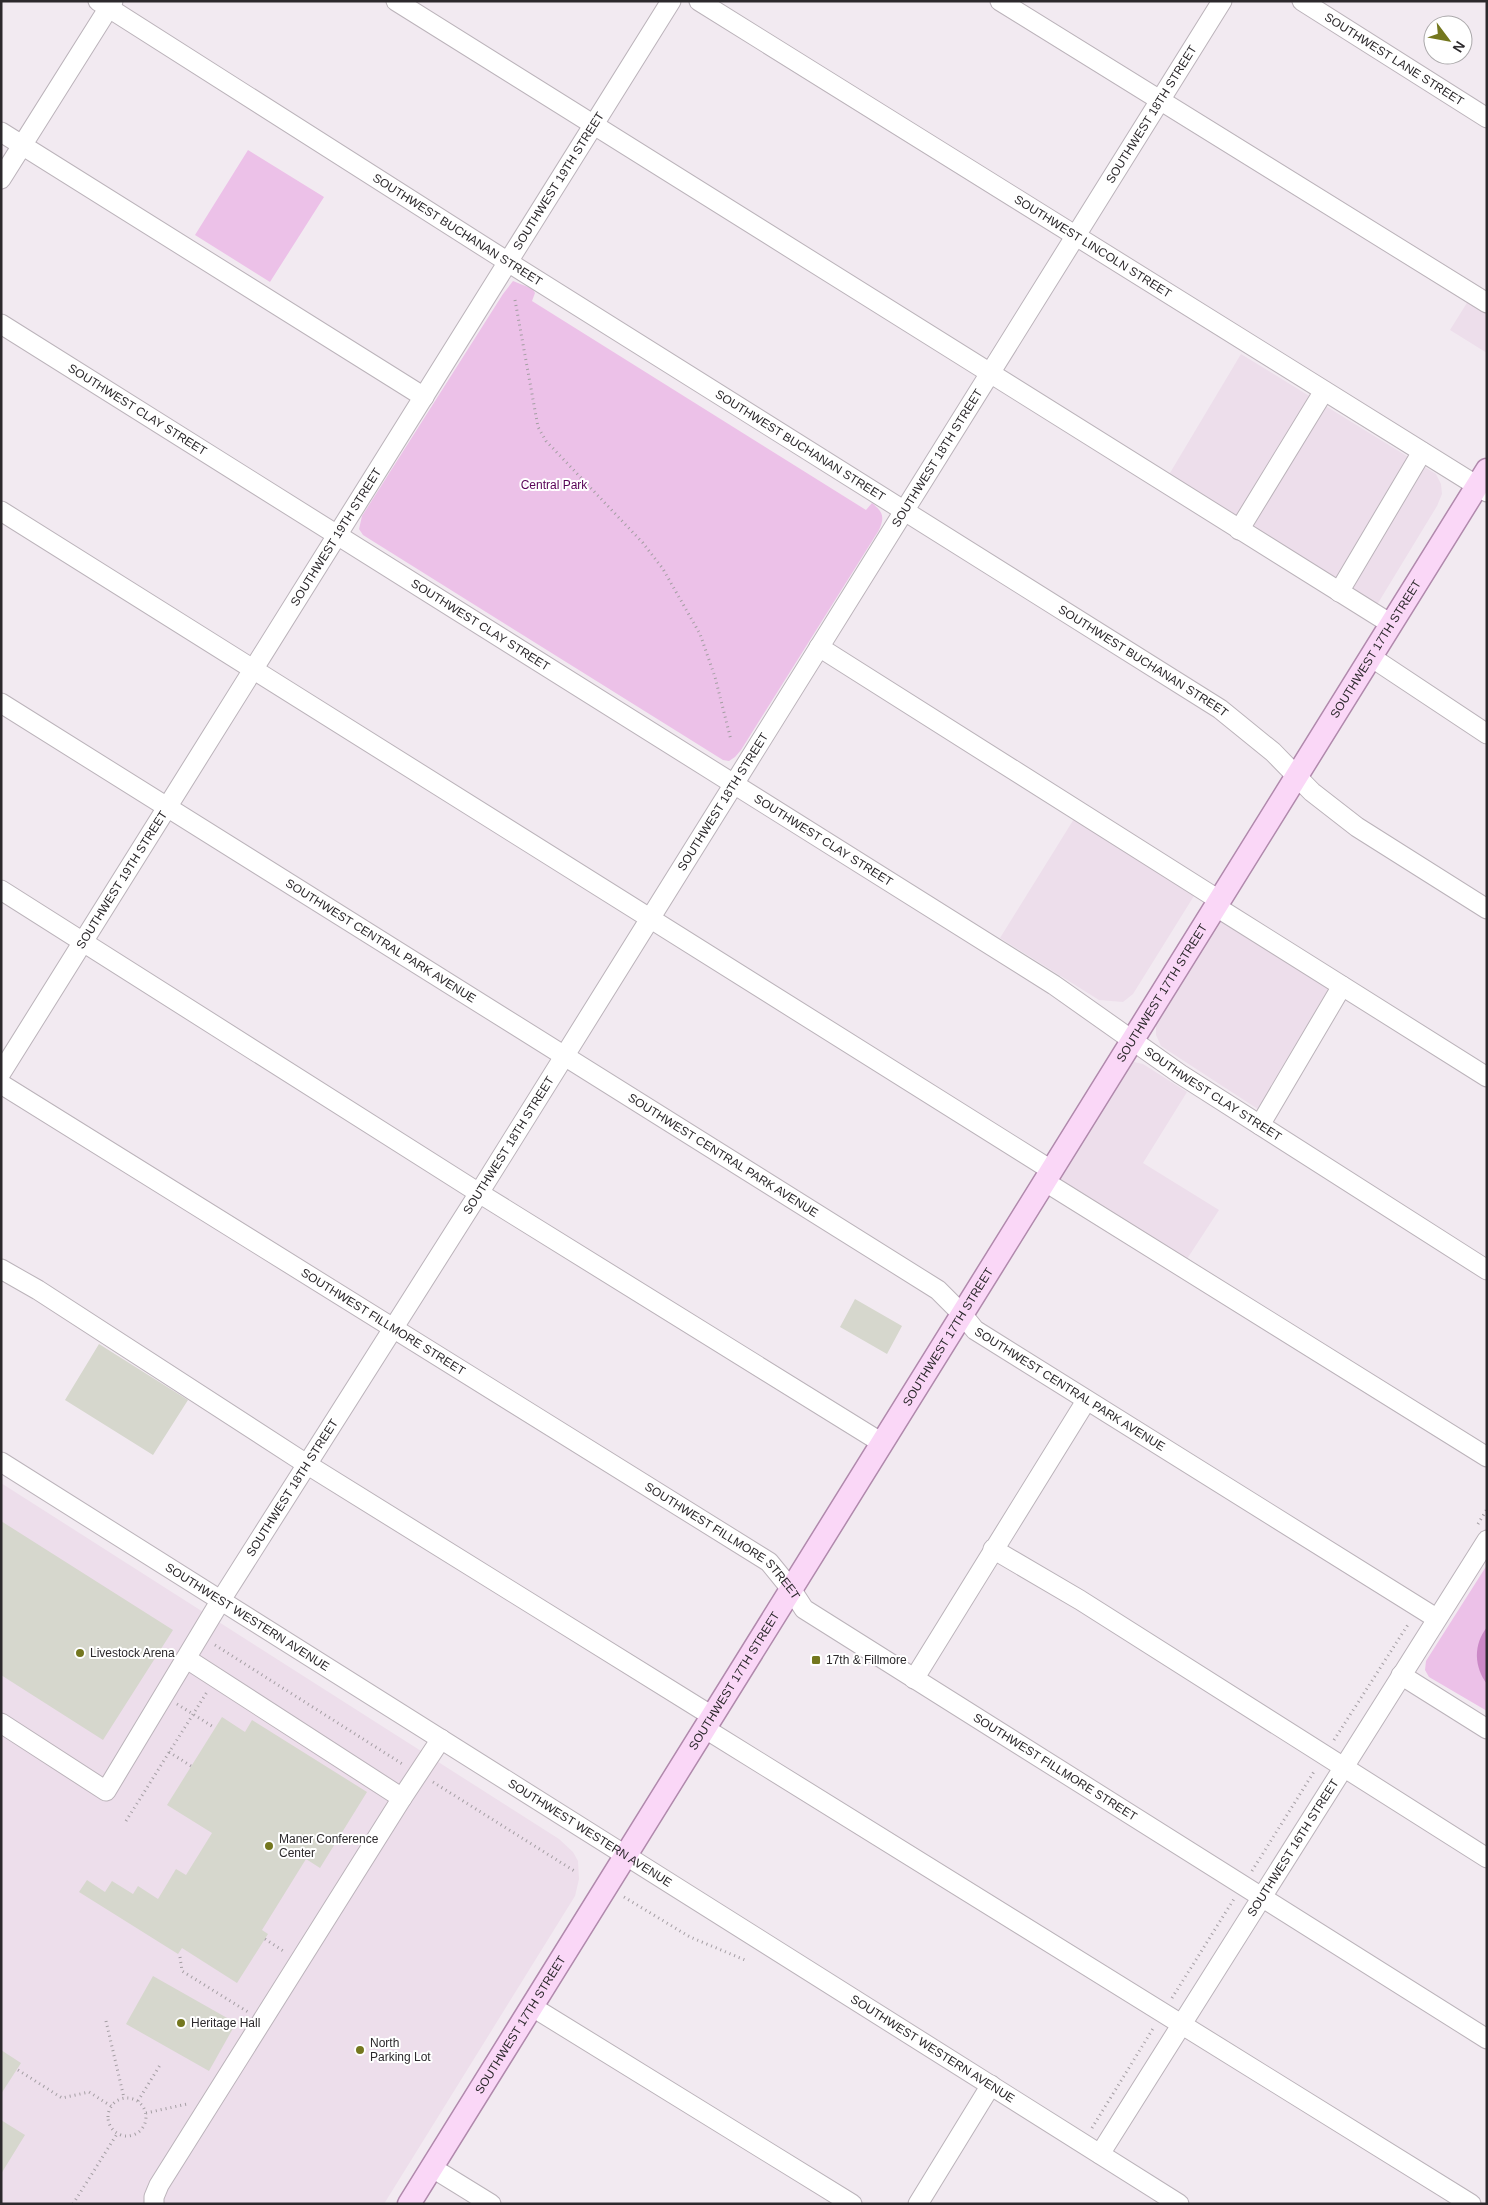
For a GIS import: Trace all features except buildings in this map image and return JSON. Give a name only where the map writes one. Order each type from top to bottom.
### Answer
[{"type":"main road","name":"SOUTHWEST 17TH STREET","points":[[409,2204],[1132,1039],[1391,624],[1483,483]]},
{"type":"street","points":[[396,1],[1391,624]]},
{"type":"street","name":"SOUTHWEST 19TH STREET","points":[[1,1073],[671,1]]},
{"type":"street","name":"SOUTHWEST LINCOLN STREET","points":[[699,1],[1422,452],[1483,483]]},
{"type":"street","points":[[1000,1],[1487,303]]},
{"type":"street","name":"SOUTHWEST 18TH STREET","points":[[1,1723],[106,1791],[221,1600],[479,1193],[1222,1]]},
{"type":"street","name":"SOUTHWEST LANE STREET","points":[[1302,1],[1487,118]]},
{"type":"street","points":[[1,179],[107,3]]},
{"type":"street","name":"SOUTHWEST BUCHANAN STREET","points":[[107,3],[508,262],[1220,708],[1297,775],[1312,792],[1357,827],[1487,909]]},
{"type":"street","points":[[1,132],[424,397]]},
{"type":"street","name":"SOUTHWEST CLAY STREET","points":[[1,324],[1054,985],[1180,1074],[1487,1270]]},
{"type":"street","points":[[1239,530],[1324,391]]},
{"type":"street","points":[[1339,592],[1422,452]]},
{"type":"street","points":[[1,511],[252,671],[649,918],[1487,1457]]},
{"type":"street","points":[[819,647],[1217,903],[1342,986],[1487,1077]]},
{"type":"street","points":[[1371,657],[1487,734]]},
{"type":"street","name":"SOUTHWEST CENTRAL PARK AVENUE","points":[[1,703],[938,1290],[975,1330],[1436,1618]]},
{"type":"street","points":[[1,890],[479,1193],[882,1443]]},
{"type":"street","points":[[1260,1125],[1342,986]]},
{"type":"street","name":"SOUTHWEST FILLMORE STREET","points":[[1,1084],[769,1562],[791,1589],[804,1610],[1487,2039]]},
{"type":"street","points":[[1,1268],[46,1295],[1163,2013],[1471,2204]]},
{"type":"street","points":[[914,1679],[1086,1401]]},
{"type":"street","name":"SOUTHWEST WESTERN AVENUE","points":[[1,1462],[1179,2204]]},
{"type":"street","name":"SOUTHWEST 16TH STREET","points":[[1100,2154],[1401,1675],[1436,1618],[1482,1532]]},
{"type":"street","points":[[994,1549],[1080,1600],[1487,1858]]},
{"type":"street","points":[[187,1659],[402,1798]]},
{"type":"street","points":[[1401,1675],[1487,1729]]},
{"type":"street","points":[[154,2204],[154,2197],[159,2185],[441,1739]]},
{"type":"street","points":[[531,2006],[852,2204]]},
{"type":"street","points":[[918,2204],[991,2085]]},
{"type":"street","points":[[431,2167],[491,2204]]},
{"type":"path","points":[[515,300],[538,426],[546,441],[644,542],[663,569],[700,634],[715,677],[731,740]]},
{"type":"path","points":[[1482,1532],[1487,1509]]},
{"type":"path","points":[[1082,2143],[1419,1607]]},
{"type":"path","points":[[211,1643],[576,1872]]},
{"type":"path","points":[[126,1821],[208,1690]]},
{"type":"path","points":[[175,1703],[215,1728]]},
{"type":"path","points":[[169,1752],[191,1766]]},
{"type":"path","points":[[624,1896],[690,1937],[745,1960]]},
{"type":"path","points":[[265,1939],[285,1952]]},
{"type":"path","points":[[180,1957],[182,1972],[248,2013]]},
{"type":"path","points":[[106,2021],[124,2098]]},
{"type":"path","points":[[138,2101],[160,2065]]},
{"type":"path","points":[[18,2070],[62,2098],[89,2092],[111,2106]]},
{"type":"path","points":[[124,2098],[138,2101],[146,2113],[145,2125],[139,2133],[127,2137],[117,2134],[111,2128],[108,2120],[111,2106],[124,2098]]},
{"type":"path","points":[[146,2113],[194,2103]]},
{"type":"path","points":[[73,2204],[117,2134]]},
{"type":"shaded area","points":[[1475,290],[1487,297],[1487,353],[1450,330]]},
{"type":"shaded area","points":[[1241,354],[1436,474],[1441,484],[1442,494],[1437,506],[1369,618],[1161,488]]},
{"type":"shaded area","points":[[1082,806],[1202,883],[1133,994],[1123,1002],[1099,1000],[1000,938]]},
{"type":"shaded area","points":[[1230,906],[1349,981],[1267,1115],[1161,1046],[1156,1035],[1156,1024]]},
{"type":"shaded area","points":[[1134,1062],[1143,1064],[1187,1092],[1143,1163],[1219,1210],[1185,1262],[1058,1181],[1124,1074]]},
{"type":"shaded area","points":[[1,1483],[559,1839],[573,1852],[578,1861],[579,1879],[575,1896],[384,2204],[1,2204]]},
{"type":"shaded area","points":[[1487,1627],[1487,1684],[1478,1663],[1477,1648],[1482,1634]]},
{"type":"green space","points":[[248,150],[324,197],[270,282],[195,235]]},
{"type":"green space","name":"Central Park","points":[[513,281],[533,289],[535,293],[532,301],[866,510],[872,503],[881,512],[882,522],[879,530],[741,750],[729,761],[723,760],[363,535],[359,529],[362,516]]},
{"type":"green space","points":[[1487,1565],[1487,1711],[1429,1677],[1425,1670],[1426,1661]]},
{"type":"place","name":"Livestock Arena","points":[[80,1653]]},
{"type":"place","name":"17th & Fillmore","points":[[816,1660]]},
{"type":"place","name":"Maner Conference Center","points":[[269,1846]]},
{"type":"place","name":"Heritage Hall","points":[[181,2023]]},
{"type":"place","name":"North Parking Lot","points":[[360,2050]]}]
